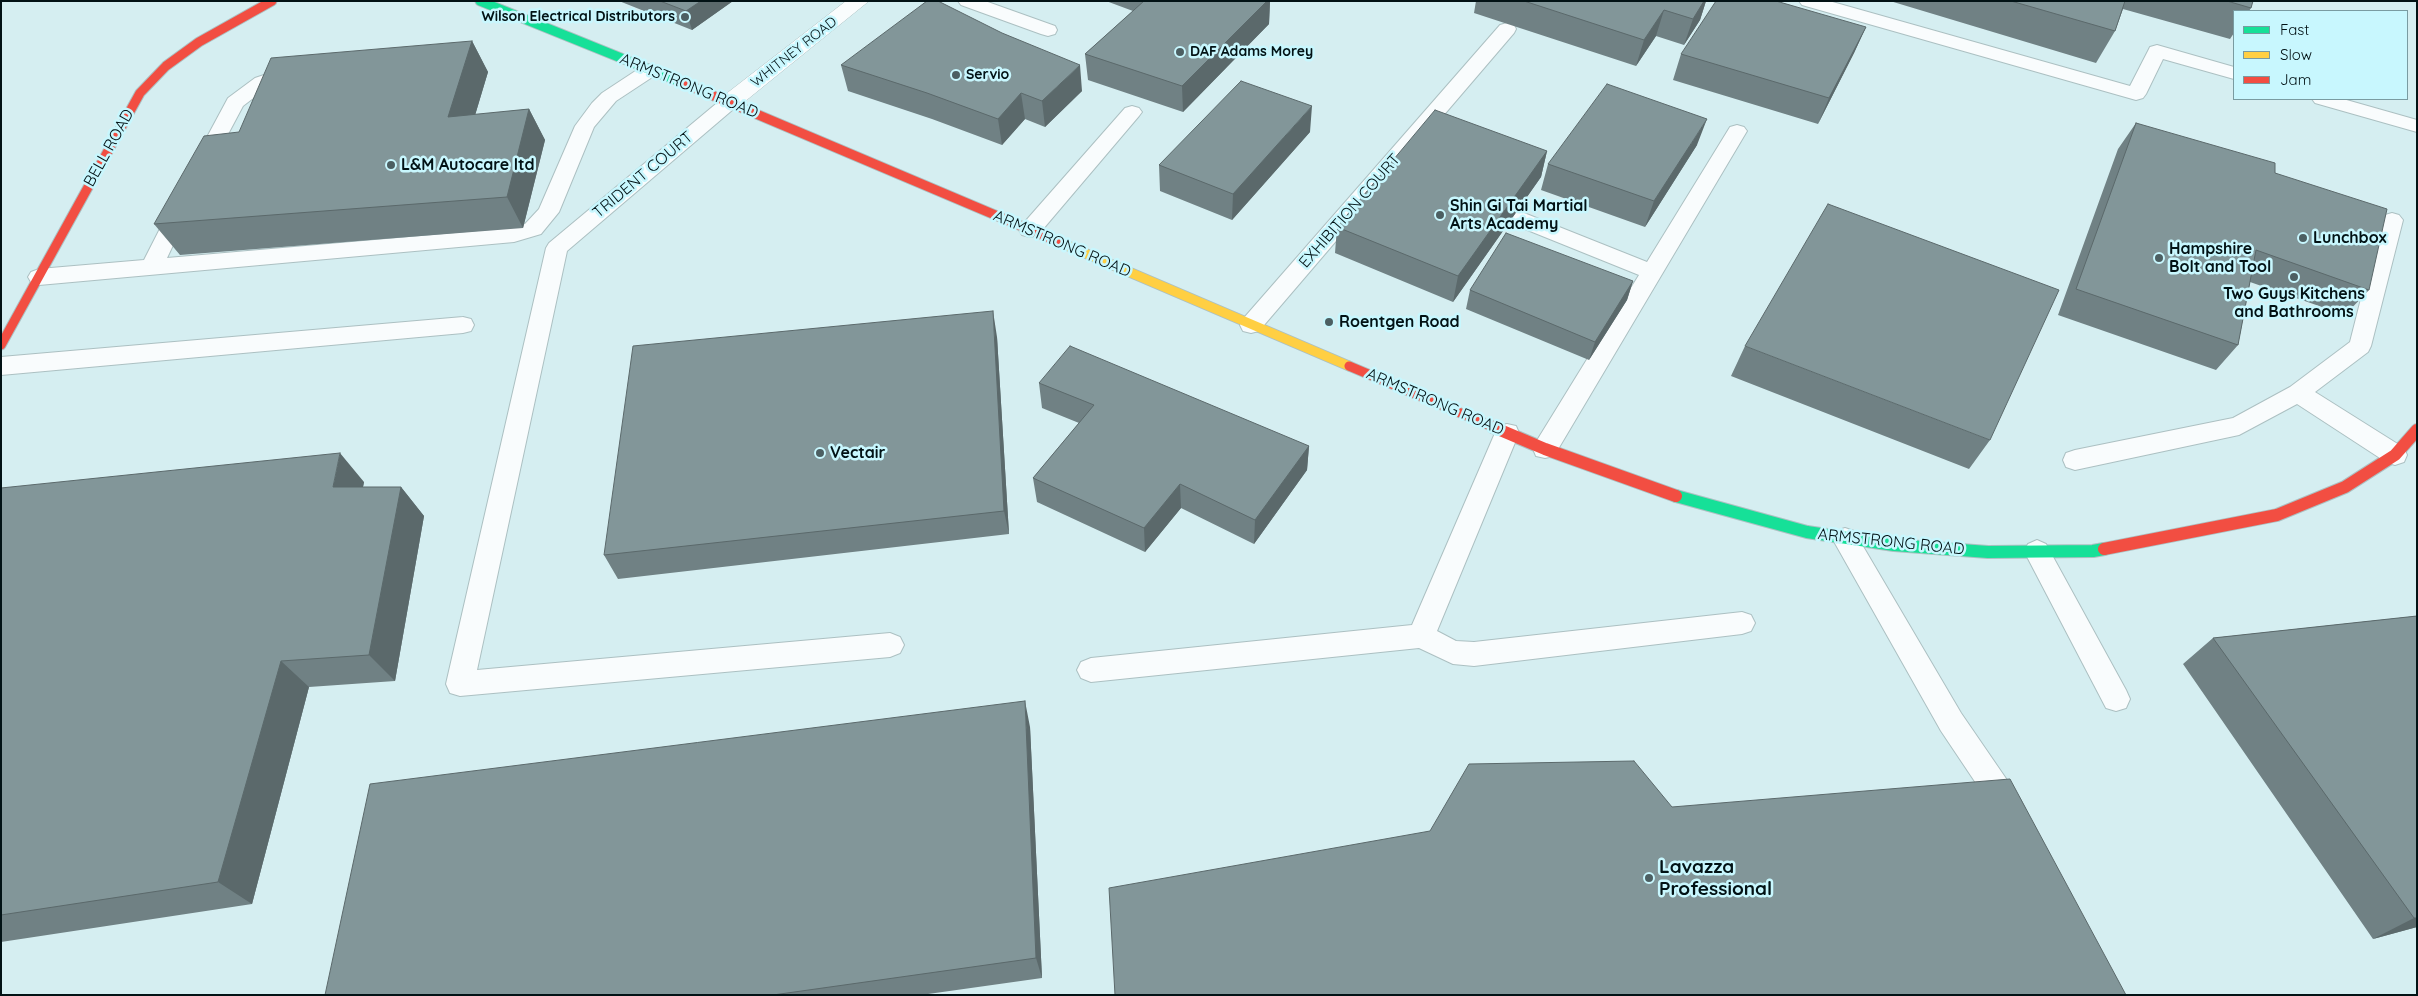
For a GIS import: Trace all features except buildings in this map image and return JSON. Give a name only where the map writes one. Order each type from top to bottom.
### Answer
[{"type":"street","name":"BELL ROAD","points":[[1,345],[140,93],[166,66],[199,42],[272,1]]},
{"type":"street","name":"ARMSTRONG ROAD","points":[[480,1],[730,102],[1545,449],[1690,501],[1807,532],[1894,545],[1988,552],[2093,551],[2277,515],[2345,487],[2395,455],[2417,430]]},
{"type":"street","name":"WHITNEY ROAD","points":[[730,102],[859,1]]},
{"type":"lane","points":[[967,1],[1048,30]]},
{"type":"lane","points":[[1808,1],[2136,94],[2158,51],[2233,73]]},
{"type":"lane","name":"EXHIBITION COURT","points":[[1251,324],[1507,30]]},
{"type":"lane","points":[[39,277],[514,235],[534,229],[548,212],[585,126],[598,108],[608,97],[650,70]]},
{"type":"lane","points":[[152,267],[235,102],[262,82],[280,76],[309,73]]},
{"type":"lane","points":[[2326,100],[2417,126]]},
{"type":"lane","name":"TRIDENT COURT","points":[[730,102],[557,248],[460,684],[890,645]]},
{"type":"lane","points":[[1030,230],[1132,112]]},
{"type":"lane","points":[[1545,449],[1737,131]]},
{"type":"lane","points":[[1517,218],[1652,272]]},
{"type":"lane","points":[[2075,460],[2239,426],[2298,393],[2360,346],[2392,220]]},
{"type":"lane","points":[[1,366],[463,324]]},
{"type":"lane","points":[[2298,393],[2395,455]]},
{"type":"lane","points":[[1421,636],[1508,433]]},
{"type":"lane","points":[[1845,538],[1950,722],[2005,798],[2022,832]]},
{"type":"lane","points":[[2037,551],[2116,699]]},
{"type":"lane","points":[[1091,670],[1421,636],[1453,652],[1474,654],[1742,623]]},
{"type":"traffic: fast","points":[[480,1],[683,83]]},
{"type":"traffic: fast","points":[[1676,496],[1807,532],[1894,545],[1988,552],[2093,551],[2104,549]]},
{"type":"traffic: slow","points":[[1066,245],[1349,366]]},
{"type":"traffic: jam","points":[[1,345],[140,93],[166,66],[199,42],[272,1]]},
{"type":"traffic: jam","points":[[683,83],[1066,245]]},
{"type":"traffic: jam","points":[[1349,366],[1545,449],[1676,496]]},
{"type":"traffic: jam","points":[[2104,549],[2277,515],[2345,487],[2395,455],[2417,430]]},
{"type":"place","name":"Wilson Electrical Distributors","points":[[685,17]]},
{"type":"place","name":"DAF Adams Morey","points":[[1180,52]]},
{"type":"place","name":"Servio","points":[[956,75]]},
{"type":"place","name":"L&M Autocare ltd","points":[[391,165]]},
{"type":"place","name":"Shin Gi Tai Martial Arts Academy","points":[[1440,215]]},
{"type":"place","name":"Lunchbox","points":[[2303,238]]},
{"type":"place","name":"Hampshire Bolt and Tool","points":[[2159,258]]},
{"type":"place","name":"Two Guys Kitchens and Bathrooms","points":[[2294,277]]},
{"type":"place","name":"Roentgen Road","points":[[1329,322]]},
{"type":"place","name":"Vectair","points":[[820,453]]},
{"type":"place","name":"Lavazza Professional","points":[[1649,878]]}]
